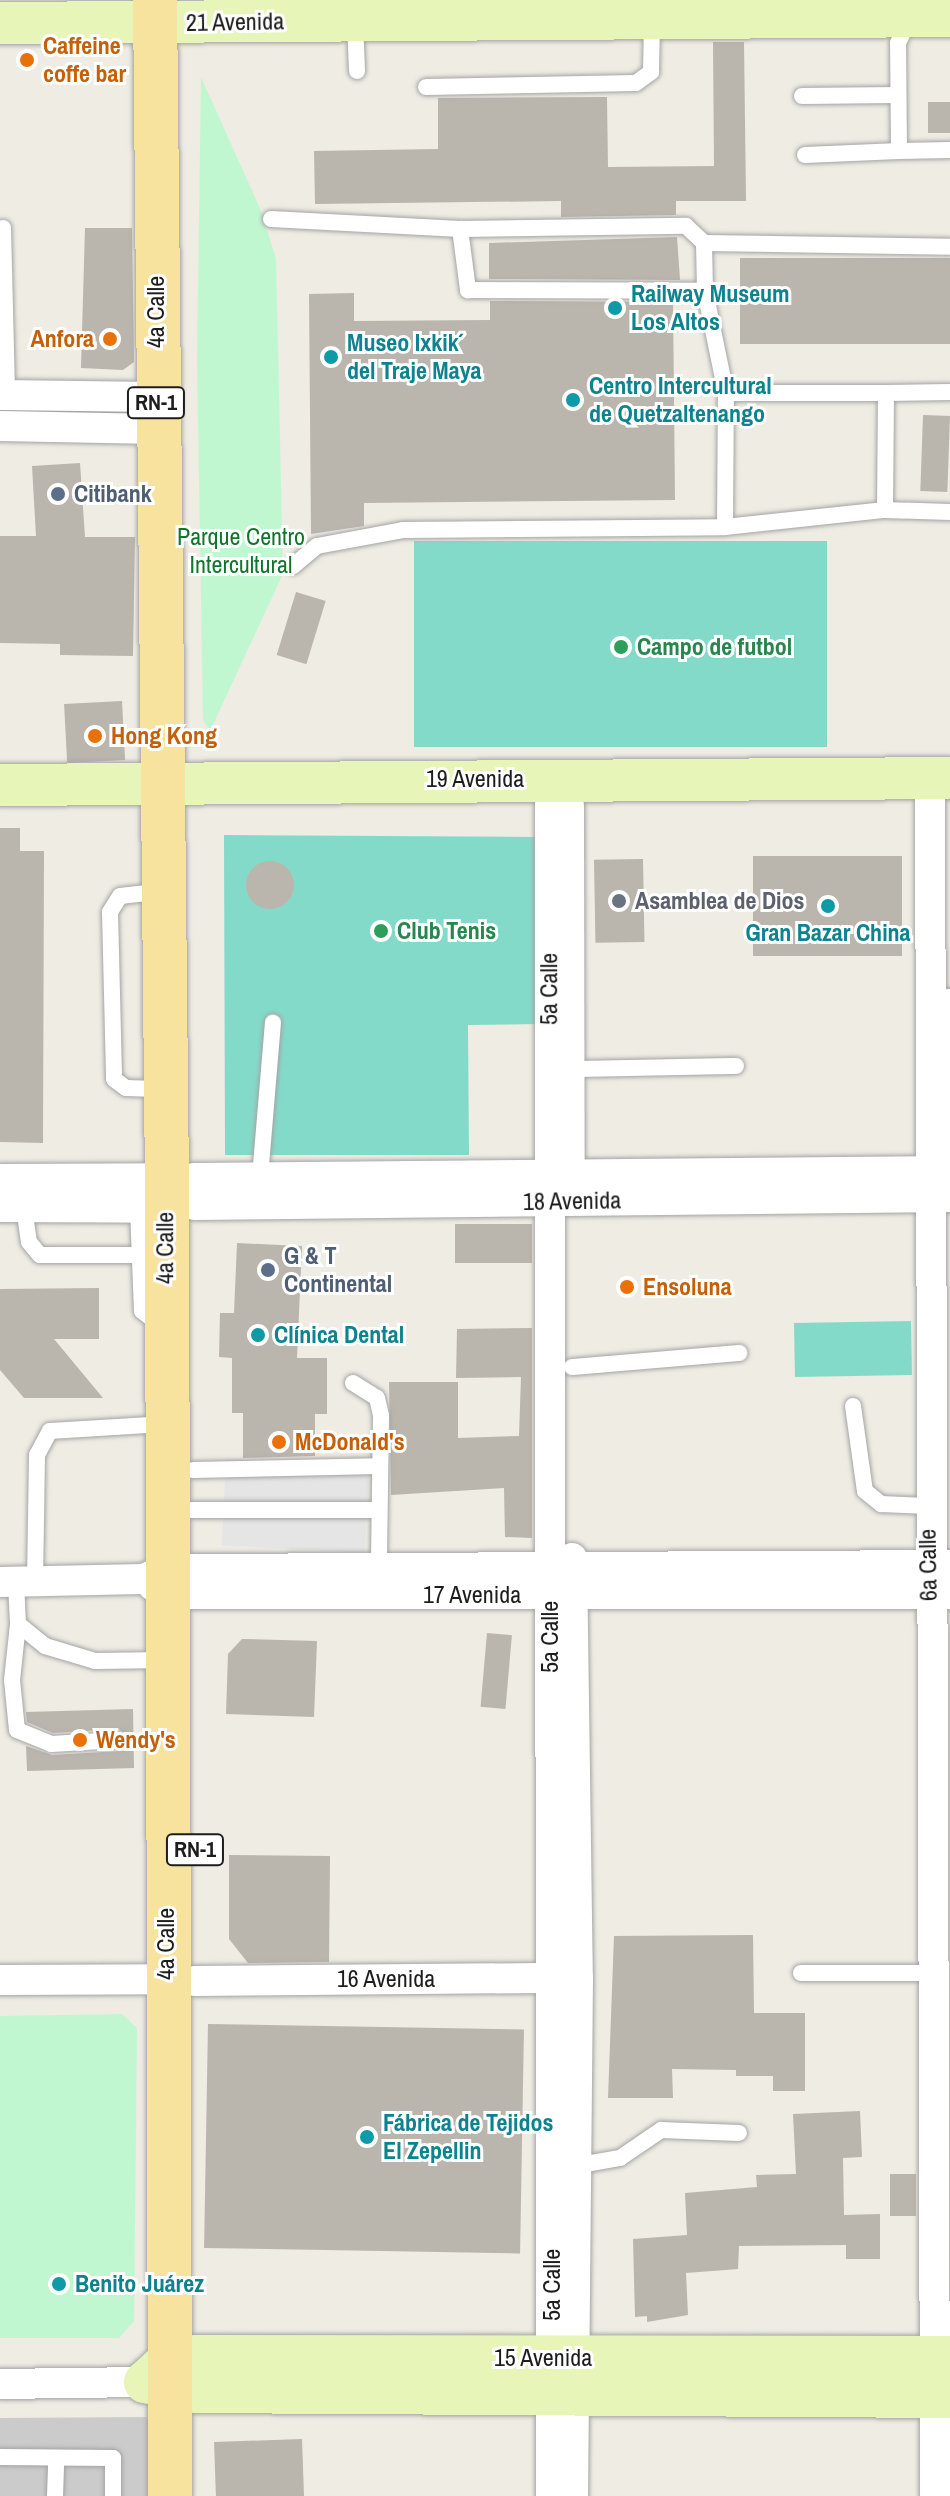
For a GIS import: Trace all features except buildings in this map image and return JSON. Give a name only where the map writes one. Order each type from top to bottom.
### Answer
[{"type":"main road","name":"4a Calle","points":[[169,11],[157,413],[175,793],[164,891],[165,1089],[193,1490],[172,1581],[165,1660],[181,1980]]},
{"type":"main road","name":"4a Calle","points":[[169,11],[175,793],[172,1195],[151,1255],[165,1329],[163,1424],[172,1581],[181,1980],[176,2376],[170,2496]]},
{"type":"main road","name":"4a Calle","points":[[176,2376],[197,2496]]},
{"type":"street","name":"21 Avenida","points":[[0,23],[169,11],[355,20],[651,9],[928,10]]},
{"type":"street","points":[[4,395],[157,413]]},
{"type":"street","points":[[0,426],[157,413]]},
{"type":"street","name":"19 Avenida","points":[[0,785],[175,793],[943,793]]},
{"type":"street","name":"19 Avenida","points":[[0,807],[175,793]]},
{"type":"street","name":"5a Calle","points":[[559,793],[573,1069],[561,1188],[572,1367],[561,1582]]},
{"type":"street","name":"5a Calle","points":[[559,793],[564,1978],[562,2377],[573,2496]]},
{"type":"street","name":"6a Calle","points":[[935,2496],[942,2377],[943,1982],[939,1579],[927,1506],[940,1348],[943,793]]},
{"type":"street","name":"18 Avenida","points":[[0,1179],[172,1195],[260,1177],[561,1188]]},
{"type":"street","name":"18 Avenida","points":[[12,1207],[172,1195],[561,1188],[941,1187]]},
{"type":"street","name":"17 Avenida","points":[[172,1581],[379,1568],[561,1582]]},
{"type":"street","name":"17 Avenida","points":[[17,1582],[939,1579]]},
{"type":"street","name":"5a Calle","points":[[551,2496],[562,2377],[574,2166],[564,1978]]},
{"type":"street","name":"16 Avenida","points":[[0,1980],[564,1978]]},
{"type":"street","name":"15 Avenida","points":[[0,2384],[176,2376],[942,2377]]},
{"type":"lane","points":[[426,87],[636,83],[651,72],[651,9]]},
{"type":"lane","points":[[899,151],[899,36],[928,10]]},
{"type":"lane","points":[[355,20],[357,71]]},
{"type":"lane","points":[[802,96],[897,95]]},
{"type":"lane","points":[[805,155],[950,150]]},
{"type":"lane","points":[[271,219],[460,229],[686,226],[704,243],[950,247]]},
{"type":"lane","points":[[3,228],[4,395]]},
{"type":"lane","points":[[460,229],[462,281],[476,292],[705,291]]},
{"type":"lane","points":[[704,243],[705,291],[726,393],[725,527]]},
{"type":"lane","points":[[726,393],[950,392]]},
{"type":"lane","points":[[885,510],[886,393]]},
{"type":"lane","points":[[293,566],[317,546],[403,530],[725,527],[885,510],[950,512]]},
{"type":"lane","points":[[260,1177],[273,1023]]},
{"type":"lane","points":[[573,1069],[736,1066]]},
{"type":"lane","points":[[12,1207],[29,1242],[40,1255],[151,1255]]},
{"type":"lane","points":[[572,1367],[739,1353]]},
{"type":"lane","points":[[353,1383],[377,1398],[379,1568]]},
{"type":"lane","points":[[853,1406],[865,1491],[881,1504],[927,1506]]},
{"type":"lane","points":[[119,1740],[51,1744],[17,1730],[12,1680],[18,1624],[17,1582],[37,1455],[50,1431],[163,1424]]},
{"type":"lane","points":[[193,1490],[378,1466]]},
{"type":"lane","points":[[193,1490],[377,1510]]},
{"type":"lane","points":[[18,1624],[37,1641],[71,1656],[165,1660]]},
{"type":"lane","points":[[801,1973],[943,1982]]},
{"type":"lane","points":[[574,2166],[620,2158],[661,2130],[739,2133]]},
{"type":"lane","points":[[0,2457],[113,2458],[113,2496]]},
{"type":"lane","points":[[55,2496],[56,2458]]},
{"type":"shaded area","name":"Campo de futbol","points":[[414,541],[827,541],[827,747],[414,747]]},
{"type":"shaded area","name":"Club Tenis","points":[[224,835],[536,837],[539,1024],[468,1025],[469,1155],[225,1155]]},
{"type":"shaded area","points":[[911,1321],[912,1375],[795,1377],[794,1323]]},
{"type":"shaded area","points":[[226,1459],[369,1466],[364,1553],[222,1545]]},
{"type":"shaded area","points":[[146,2417],[153,2425],[154,2496],[0,2496],[0,2418]]},
{"type":"green space","name":"Parque Centro Intercultural","points":[[201,77],[262,213],[276,259],[283,574],[210,731],[203,720],[197,360]]},
{"type":"green space","points":[[122,2014],[137,2028],[134,2321],[119,2338],[0,2338],[0,2016]]},
{"type":"place","name":"Caffeine coffe bar","points":[[27,60]]},
{"type":"place","name":"Railway Museum Los Altos","points":[[615,308]]},
{"type":"place","name":"Anfora","points":[[110,339]]},
{"type":"place","name":"Museo Ixkik´ del Traje Maya","points":[[331,357]]},
{"type":"place","name":"Centro Intercultural de Quetzaltenango","points":[[573,400]]},
{"type":"place","name":"Citibank","points":[[58,494]]},
{"type":"place","name":"Campo de futbol","points":[[621,647]]},
{"type":"place","name":"Hong Kong","points":[[95,736]]},
{"type":"place","name":"Asamblea de Dios","points":[[619,901]]},
{"type":"place","name":"Gran Bazar China","points":[[828,906]]},
{"type":"place","name":"Club Tenis","points":[[381,931]]},
{"type":"place","name":"G & T Continental","points":[[268,1270]]},
{"type":"place","name":"Ensoluna","points":[[627,1287]]},
{"type":"place","name":"Clínica Dental","points":[[258,1335]]},
{"type":"place","name":"McDonald's","points":[[279,1442]]},
{"type":"place","name":"Wendy's","points":[[80,1740]]},
{"type":"place","name":"Fábrica de Tejidos El Zepellin","points":[[367,2137]]},
{"type":"place","name":"Benito Juárez","points":[[59,2284]]}]
